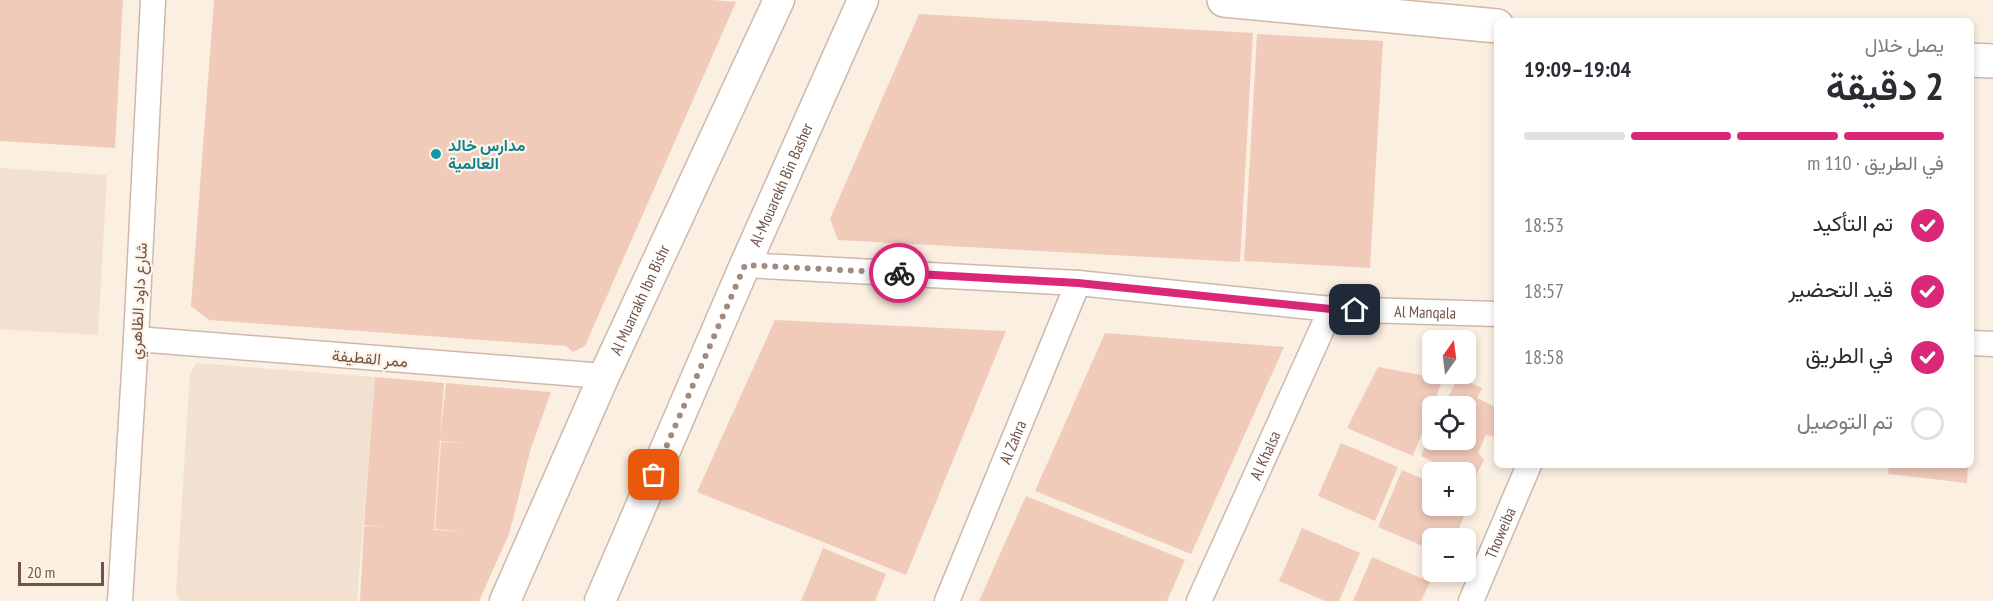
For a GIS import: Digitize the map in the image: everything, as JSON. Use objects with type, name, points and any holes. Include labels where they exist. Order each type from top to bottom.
[{"type":"main road","points":[[1224,0],[1494,26]]},
{"type":"main road","points":[[1974,60],[1993,62]]},
{"type":"street","name":"شارع داود الظاهري","points":[[120,601],[153,0]]},
{"type":"street","name":"Al Muarrakh Ibn Bishr","points":[[505,601],[604,376],[779,0]]},
{"type":"street","name":"Al-Mouarekh Bin Basher","points":[[600,601],[745,265],[863,0]]},
{"type":"street","name":"Al Manqala","points":[[745,265],[1078,283],[1331,309],[1494,314]]},
{"type":"street","name":"Al Zahra","points":[[947,601],[1078,283]]},
{"type":"street","name":"Al Khalsa","points":[[1199,601],[1331,309]]},
{"type":"street","name":"ممر القطيفة","points":[[136,339],[604,376]]},
{"type":"street","points":[[1974,343],[1993,344]]},
{"type":"street","name":"Thoweiba","points":[[1471,601],[1528,468]]},
{"type":"shaded area","points":[[0,168],[107,175],[98,335],[0,329]]},
{"type":"shaded area","points":[[197,363],[375,377],[357,601],[181,601],[176,594],[190,373]]},
{"type":"building","points":[[0,0],[123,0],[115,148],[0,141]]},
{"type":"building","name":"مدارس خالد العالمية","points":[[214,0],[712,0],[736,2],[585,346],[573,352],[566,346],[209,320],[191,306]]},
{"type":"building","points":[[919,14],[1253,33],[1240,262],[838,240],[830,219]]},
{"type":"building","points":[[1257,34],[1383,41],[1370,268],[1244,261]]},
{"type":"building","points":[[775,320],[1006,331],[906,575],[697,492]]},
{"type":"building","points":[[1105,333],[1284,347],[1191,554],[1035,491]]},
{"type":"building","points":[[1378,367],[1422,375],[1422,384],[1441,384],[1436,396],[1422,396],[1422,433],[1413,456],[1347,428]]},
{"type":"building","points":[[375,377],[444,383],[440,438],[446,383],[551,392],[531,448],[509,534],[479,601],[360,601],[364,526],[385,527],[364,525]],"holes":[[[440,441],[464,443],[441,442],[435,529],[465,532],[434,530]]]},
{"type":"building","points":[[1455,384],[1473,384],[1482,388],[1477,398],[1494,406],[1494,436],[1486,435],[1478,452],[1484,460],[1476,475],[1476,462],[1434,462],[1421,456],[1424,450],[1476,450],[1476,396],[1449,396]]},
{"type":"building","points":[[1341,443],[1398,467],[1375,521],[1318,496]]},
{"type":"building","points":[[1889,468],[1968,468],[1967,483],[1888,474]]},
{"type":"building","points":[[1402,470],[1422,479],[1422,516],[1464,516],[1459,528],[1422,528],[1422,546],[1378,527]]},
{"type":"building","points":[[1026,496],[1185,560],[1167,601],[979,601]]},
{"type":"building","points":[[1302,528],[1360,553],[1339,601],[1325,601],[1279,581]]},
{"type":"building","points":[[823,548],[886,574],[875,601],[801,601]]},
{"type":"building","points":[[1372,557],[1422,579],[1422,582],[1430,582],[1421,601],[1353,601]]},
{"type":"way so far","points":[[654,475],[745,265],[899,273]]},
{"type":"place","name":"مدارس خالد العالمية","points":[[436,154]]},
{"type":"route","points":[[899,273],[1078,283],[1355,310]]}]
